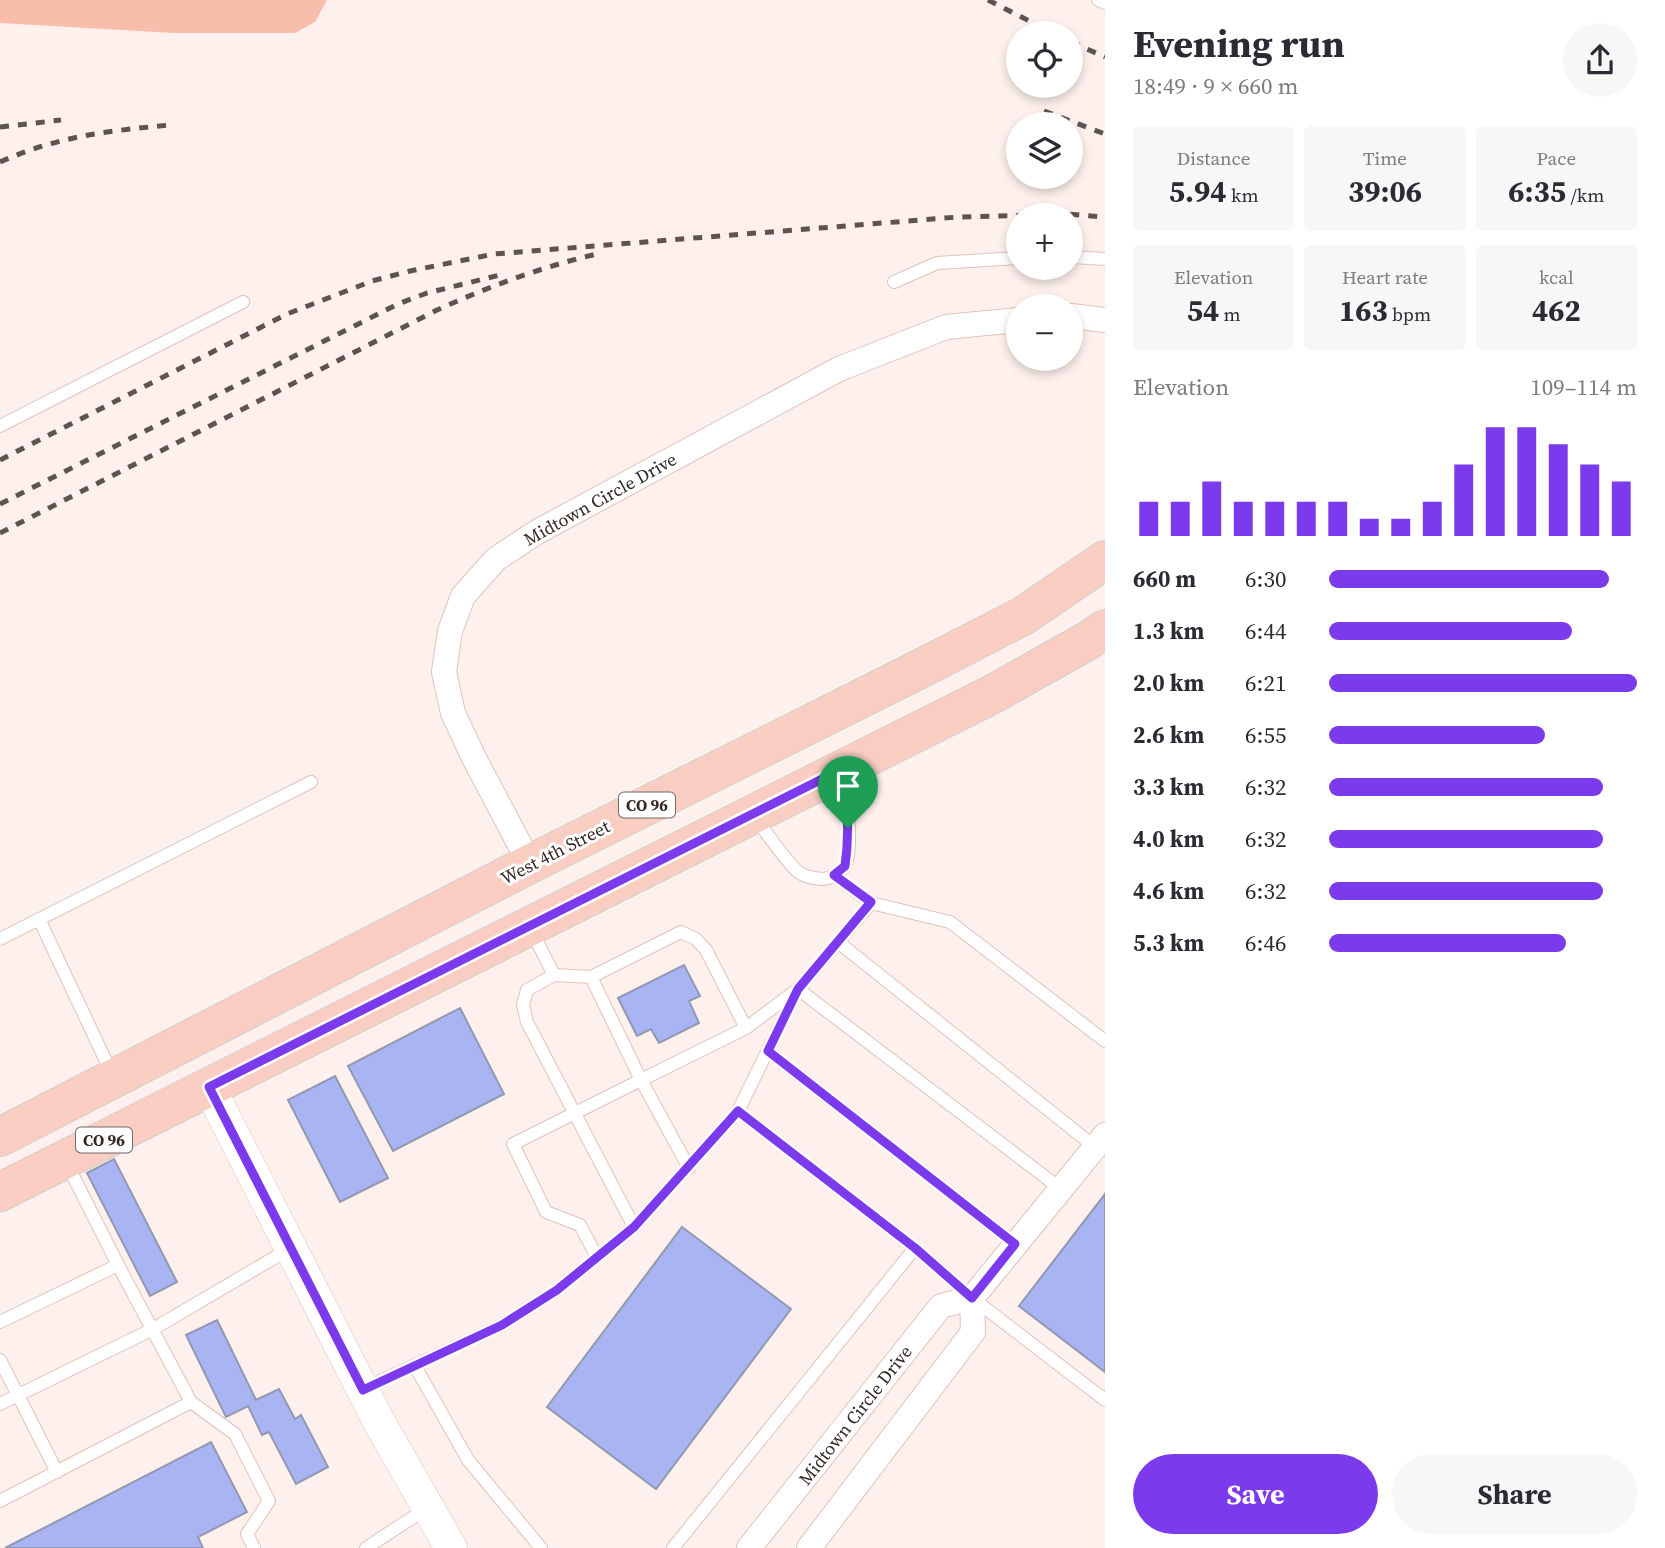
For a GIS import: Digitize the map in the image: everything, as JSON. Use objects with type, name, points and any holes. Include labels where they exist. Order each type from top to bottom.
[{"type":"main road","name":"West 4th Street","points":[[0,1137],[530,864],[1023,616],[1105,560]]},
{"type":"main road","name":"CO 96","points":[[0,1192],[991,695],[1105,629]]},
{"type":"main road","points":[[209,1087],[219,1052],[632,840],[651,829],[709,774]]},
{"type":"street","points":[[1083,317],[1105,320]]},
{"type":"street","name":"Midtown Circle Drive","points":[[530,864],[453,713],[444,672],[450,631],[463,596],[496,559],[537,532],[839,369],[946,327],[1006,321]]},
{"type":"street","points":[[209,1087],[363,1390],[450,1548]]},
{"type":"street","points":[[809,1548],[973,1332],[972,1298],[1100,1141]]},
{"type":"street","name":"Midtown Circle Drive","points":[[749,1548],[941,1306],[972,1298]]},
{"type":"lane","points":[[1098,0],[1105,3]]},
{"type":"lane","points":[[1083,258],[1105,259]]},
{"type":"lane","points":[[894,282],[937,263],[1006,259]]},
{"type":"lane","points":[[0,426],[243,302]]},
{"type":"lane","points":[[751,814],[798,872],[808,877],[826,879],[845,866],[849,842],[842,769]]},
{"type":"lane","points":[[0,939],[311,782]]},
{"type":"lane","points":[[834,875],[871,902],[950,922],[1105,1041]]},
{"type":"lane","points":[[597,1257],[580,1225],[546,1212],[513,1144],[746,1028],[798,989],[871,902]]},
{"type":"lane","points":[[39,919],[114,1078]]},
{"type":"lane","points":[[529,926],[555,975]]},
{"type":"lane","points":[[634,1227],[527,1022],[523,1005],[527,990],[555,975],[590,978],[681,932],[696,939],[706,950],[746,1028]]},
{"type":"lane","points":[[838,942],[1100,1141]]},
{"type":"lane","points":[[590,978],[689,1168]]},
{"type":"lane","points":[[363,1390],[502,1325],[557,1290],[634,1227],[738,1111],[798,989]]},
{"type":"lane","points":[[798,989],[1061,1189]]},
{"type":"lane","points":[[768,1051],[1015,1244]]},
{"type":"lane","points":[[738,1111],[915,1248],[972,1298],[1105,1399]]},
{"type":"lane","points":[[65,1160],[191,1402],[235,1434],[269,1501],[247,1534],[254,1548]]},
{"type":"lane","points":[[0,1404],[153,1329],[292,1247]]},
{"type":"lane","points":[[673,1548],[915,1248]]},
{"type":"lane","points":[[0,1322],[118,1265]]},
{"type":"lane","points":[[0,1360],[57,1472]]},
{"type":"lane","points":[[415,1366],[468,1460],[541,1548]]},
{"type":"lane","points":[[0,1501],[191,1402]]},
{"type":"lane","points":[[366,1548],[385,1543],[428,1508]]},
{"type":"shaded area","points":[[0,0],[327,0],[315,22],[295,33],[174,33],[0,23]]},
{"type":"building","points":[[684,965],[700,996],[689,1001],[699,1023],[659,1043],[651,1029],[637,1036],[618,998]]},
{"type":"building","points":[[460,1008],[504,1094],[393,1151],[348,1066]]},
{"type":"building","points":[[335,1076],[388,1178],[340,1202],[288,1100]]},
{"type":"building","points":[[114,1159],[177,1282],[150,1296],[87,1173]]},
{"type":"building","points":[[1105,1194],[1105,1372],[1019,1306]]},
{"type":"building","points":[[682,1227],[791,1309],[656,1489],[547,1407]]},
{"type":"building","points":[[217,1320],[256,1400],[279,1389],[295,1419],[301,1415],[328,1467],[296,1484],[269,1432],[262,1435],[248,1406],[226,1417],[186,1335]]},
{"type":"building","points":[[211,1442],[247,1512],[198,1537],[203,1548],[5,1548]]},
{"type":"railway","points":[[988,0],[1029,21]]},
{"type":"railway","points":[[1083,47],[1105,57]]},
{"type":"railway","points":[[1044,111],[1105,134]]},
{"type":"railway","points":[[0,127],[61,120]]},
{"type":"railway","points":[[0,162],[63,140],[170,125]]},
{"type":"railway","points":[[0,460],[287,314],[372,281],[410,271],[494,254],[958,217],[1066,214],[1105,217]]},
{"type":"railway","points":[[0,533],[437,310],[518,277],[601,253]]},
{"type":"railway","points":[[0,504],[398,304],[427,293],[500,275]]},
{"type":"route","points":[[842,769],[848,828],[845,866],[834,875],[871,902],[798,989],[768,1051],[1015,1244],[972,1298],[915,1248],[738,1111],[634,1227],[557,1290],[502,1325],[363,1390],[209,1087],[842,769]]}]
